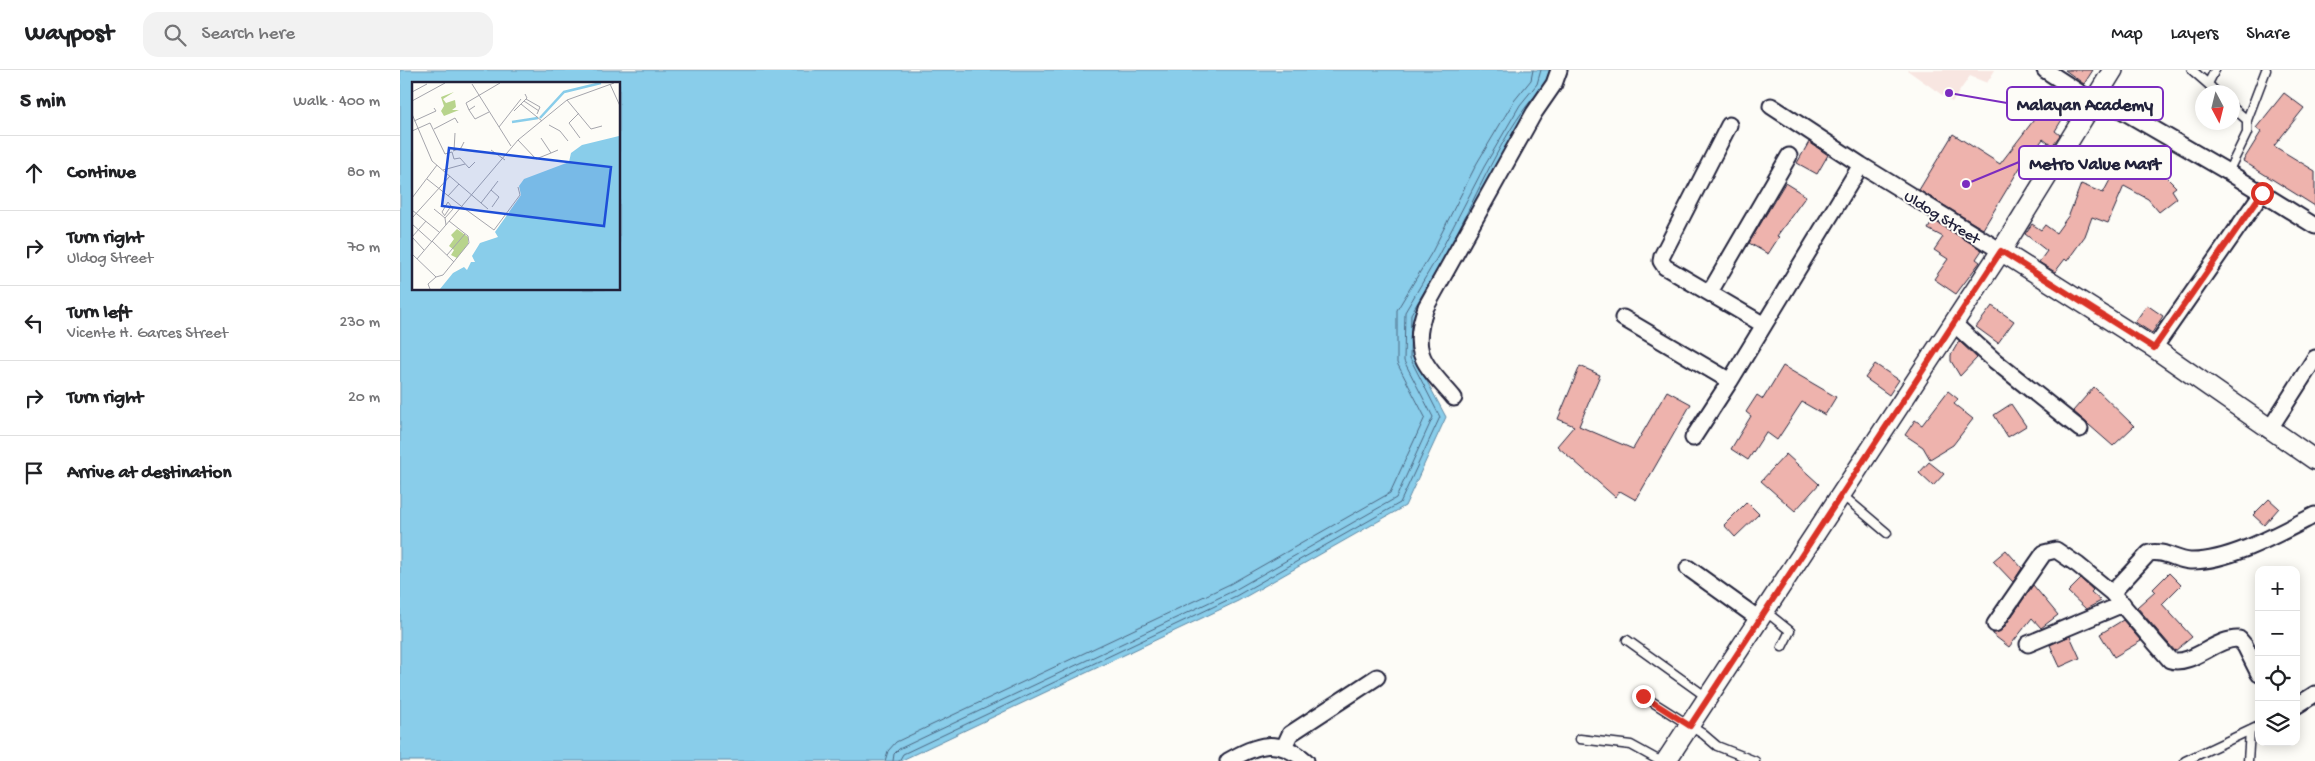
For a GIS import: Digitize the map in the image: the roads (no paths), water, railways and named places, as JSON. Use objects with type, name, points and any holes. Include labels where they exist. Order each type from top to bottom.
[{"type":"street","points":[[1454,398],[1423,361],[1418,346],[1419,325],[1426,307],[1534,112],[1554,84],[1559,70]]},
{"type":"street","points":[[2045,70],[2228,172],[2315,226]]},
{"type":"street","points":[[1666,761],[2001,251],[2113,70]]},
{"type":"street","name":"Uldog Street","points":[[1771,106],[1861,165],[2154,348],[2269,430],[2315,460]]},
{"type":"street","points":[[1729,125],[1661,261],[1665,267],[1764,325]]},
{"type":"street","points":[[1710,292],[1789,156]]},
{"type":"street","points":[[1693,438],[1730,381],[1861,165]]},
{"type":"street","points":[[2154,348],[2262,193]]},
{"type":"street","points":[[1623,318],[1730,381]]},
{"type":"street","points":[[1953,323],[1995,361],[2080,429]]},
{"type":"street","points":[[2269,430],[2315,358]]},
{"type":"street","points":[[2028,644],[2118,599],[2149,553],[2164,552],[2188,561],[2225,556],[2315,515]]},
{"type":"street","points":[[1995,624],[2044,553],[2051,550],[2060,551],[2118,599],[2170,660],[2182,661],[2226,641],[2239,639],[2245,646],[2255,666]]},
{"type":"street","points":[[1688,568],[1762,615]]},
{"type":"street","points":[[1284,747],[1290,734],[1376,677]]},
{"type":"street","points":[[2300,703],[2315,694]]},
{"type":"street","points":[[1228,761],[1250,749],[1273,745],[1295,752],[1306,761]]},
{"type":"lane","points":[[2192,70],[2208,84],[2215,70]]},
{"type":"lane","points":[[2228,172],[2248,133],[2247,120],[2266,70]]},
{"type":"lane","points":[[2240,114],[2247,120]]},
{"type":"lane","points":[[1841,494],[1887,534]]},
{"type":"lane","points":[[1762,615],[1790,631],[1782,647]]},
{"type":"lane","points":[[1627,640],[1708,698]]},
{"type":"lane","points":[[1643,696],[1703,734],[1717,746],[1755,761]]},
{"type":"lane","points":[[2185,761],[2255,728]]},
{"type":"lane","points":[[2248,761],[2250,731]]},
{"type":"lane","points":[[1580,740],[1631,745],[1660,761]]},
{"type":"water","points":[[400,70],[1553,70],[1548,89],[1415,315],[1415,359],[1446,417],[1405,506],[1238,601],[900,761],[400,761]]},
{"type":"place","name":"Malayan Academy","points":[[1949,93]]},
{"type":"place","name":"Metro Value Mart","points":[[1966,184]]}]
